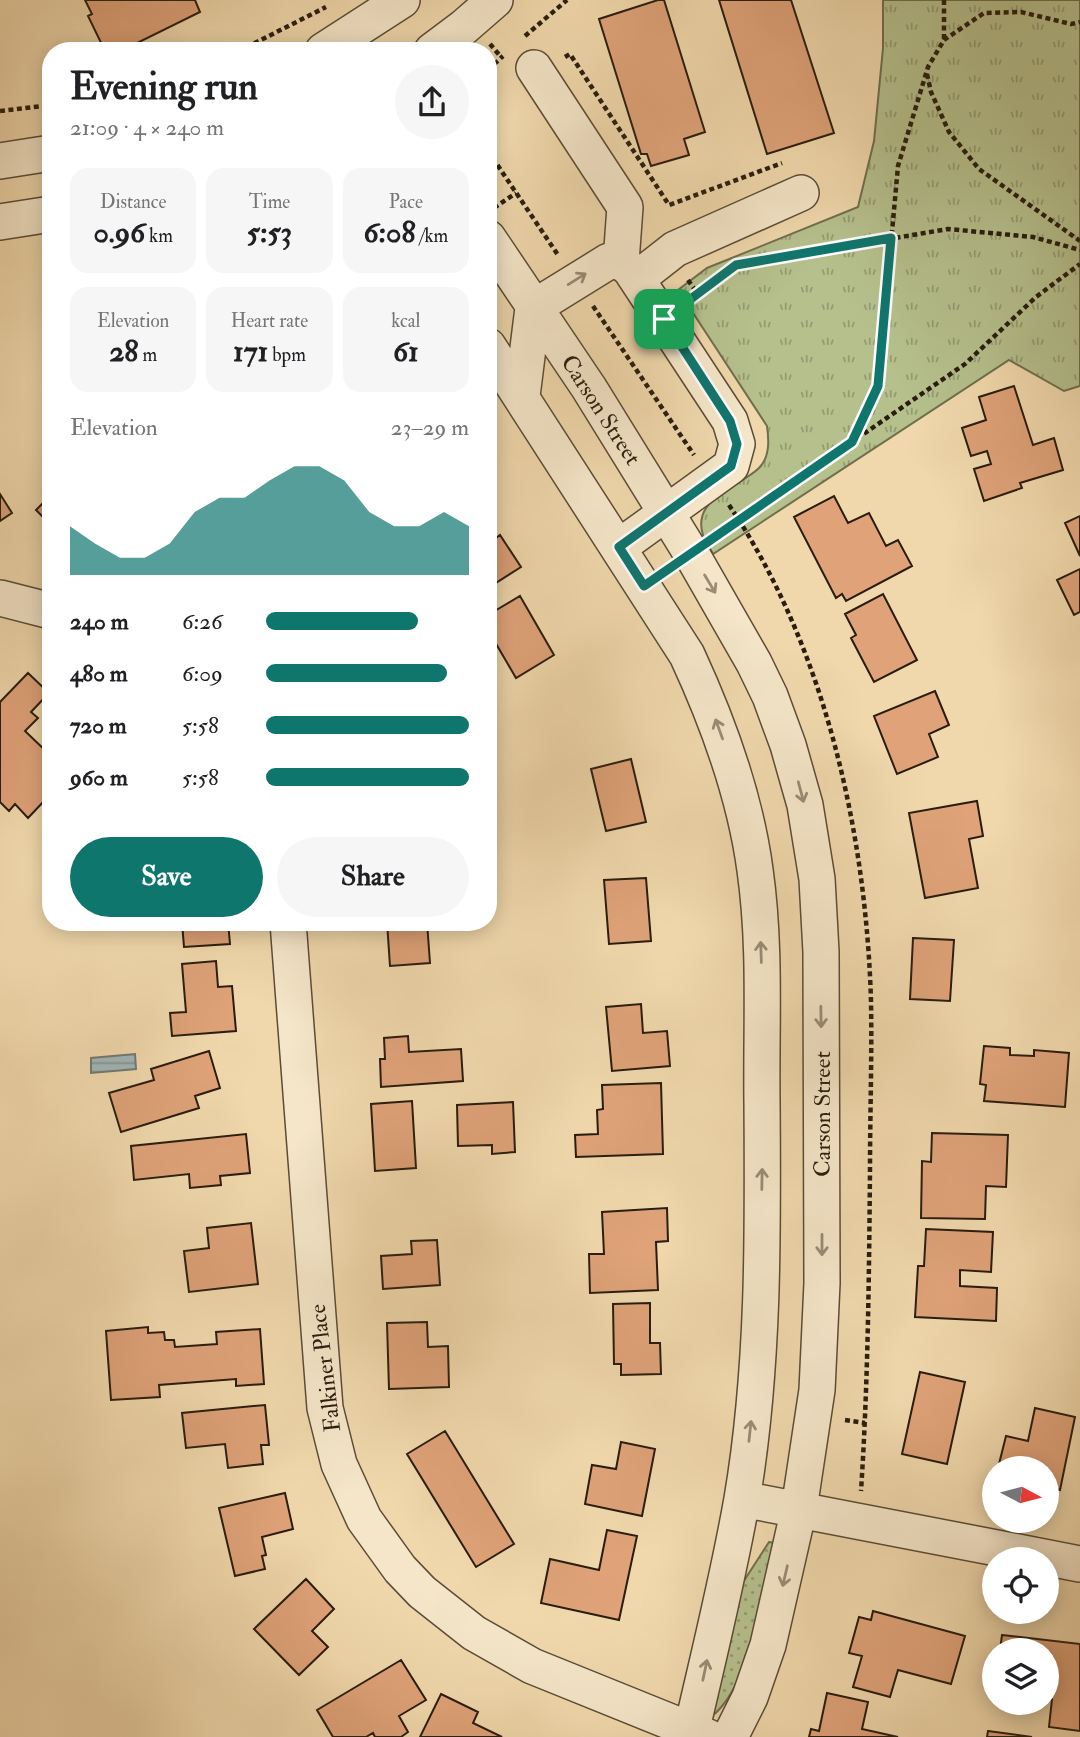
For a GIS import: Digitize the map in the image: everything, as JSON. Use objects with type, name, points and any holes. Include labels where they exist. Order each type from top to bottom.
[{"type":"street","points":[[337,42],[403,0]]},
{"type":"street","points":[[376,42],[403,0]]},
{"type":"street","points":[[446,42],[495,0]]},
{"type":"street","points":[[526,58],[625,207],[629,270]]},
{"type":"street","points":[[0,162],[42,155]]},
{"type":"street","points":[[629,270],[799,194]]},
{"type":"street","points":[[0,222],[42,215]]},
{"type":"street","name":"Carson Street","points":[[497,252],[589,388],[729,615],[770,696],[788,745],[804,804],[817,879],[821,952],[822,1283],[817,1390],[799,1509],[768,1645],[750,1697],[730,1737]]},
{"type":"street","points":[[533,308],[609,261],[629,270],[730,421],[737,444],[731,466],[619,547]]},
{"type":"street","name":"Carson Street","points":[[522,396],[533,308]]},
{"type":"street","points":[[497,359],[687,655],[710,706],[737,783],[755,871],[762,988],[761,1251],[755,1387],[742,1499],[696,1735]]},
{"type":"street","points":[[0,598],[42,609]]},
{"type":"street","name":"Falkiner Place","points":[[289,931],[325,1408],[338,1464],[364,1518],[400,1569],[422,1592],[474,1633],[532,1666],[696,1735]]},
{"type":"street","points":[[742,1499],[1080,1564]]},
{"type":"path","points":[[526,58],[567,0]]},
{"type":"path","points":[[852,442],[878,386],[898,166],[927,72],[944,40],[944,0]]},
{"type":"path","points":[[257,42],[328,6]]},
{"type":"path","points":[[944,40],[984,13],[1021,12],[1071,24],[1080,22]]},
{"type":"path","points":[[497,66],[526,58],[570,54],[669,205],[786,162],[799,194]]},
{"type":"path","points":[[927,72],[931,92],[949,132],[979,169],[1080,241]]},
{"type":"path","points":[[0,111],[42,106]]},
{"type":"path","points":[[497,205],[516,193]]},
{"type":"path","points":[[664,319],[736,265],[891,238],[948,229],[1033,237],[1080,250]]},
{"type":"path","points":[[691,553],[965,364],[1036,297],[1080,264]]},
{"type":"green space","points":[[883,0],[1080,0],[1080,386],[1064,391],[1009,360],[713,554],[703,535],[701,522],[704,512],[719,495],[763,464],[768,448],[767,426],[678,290],[707,268],[858,207],[874,141],[883,48]]},
{"type":"green space","points":[[769,1542],[775,1543],[746,1662],[725,1703],[711,1717],[740,1587]]},
{"type":"shaded area","points":[[135,1054],[136,1069],[91,1073],[91,1058]]},
{"type":"building","points":[[85,0],[195,0],[200,12],[139,42],[101,42],[88,16],[92,14]]},
{"type":"building","points":[[664,0],[705,132],[684,139],[689,155],[651,166],[647,154],[641,154],[599,19]]},
{"type":"building","points":[[719,0],[791,0],[834,133],[767,154]]},
{"type":"building","points":[[1014,386],[1033,445],[1054,438],[1063,470],[1020,483],[1022,488],[984,501],[974,469],[991,464],[987,451],[971,456],[962,428],[986,420],[979,397]]},
{"type":"building","points":[[0,494],[12,513],[0,521]]},
{"type":"building","points":[[834,496],[848,523],[869,513],[886,546],[898,540],[912,566],[846,601],[842,594],[836,598],[794,517]]},
{"type":"building","points":[[42,504],[42,516],[36,510]]},
{"type":"building","points":[[1080,516],[1080,556],[1065,523]]},
{"type":"building","points":[[500,535],[521,567],[497,582],[497,537]]},
{"type":"building","points":[[1080,569],[1080,612],[1074,615],[1057,580]]},
{"type":"building","points":[[883,594],[917,660],[874,682],[851,638],[856,635],[845,614]]},
{"type":"building","points":[[520,596],[554,655],[516,678],[497,645],[497,610]]},
{"type":"building","points":[[28,673],[42,686],[42,700],[31,712],[38,718],[25,731],[42,747],[42,803],[28,818],[15,804],[9,811],[0,802],[0,702]]},
{"type":"building","points":[[935,691],[949,725],[929,734],[938,757],[897,774],[874,716]]},
{"type":"building","points":[[631,759],[646,822],[606,831],[591,769]]},
{"type":"building","points":[[977,801],[983,836],[969,839],[978,888],[925,898],[909,813]]},
{"type":"building","points":[[646,878],[651,941],[609,944],[604,880]]},
{"type":"building","points":[[183,931],[229,931],[230,944],[184,947]]},
{"type":"building","points":[[388,931],[428,931],[430,963],[390,966]]},
{"type":"building","points":[[913,938],[954,940],[950,1001],[910,999]]},
{"type":"building","points":[[216,961],[218,987],[232,986],[236,1031],[172,1036],[170,1013],[186,1012],[182,964]]},
{"type":"building","points":[[641,1004],[643,1033],[667,1031],[670,1066],[612,1071],[606,1007]]},
{"type":"building","points":[[408,1036],[409,1052],[461,1049],[463,1081],[381,1087],[380,1059],[385,1059],[384,1038]]},
{"type":"building","points":[[984,1046],[1010,1048],[1010,1055],[1034,1056],[1034,1050],[1069,1053],[1065,1107],[984,1101],[986,1085],[980,1084]]},
{"type":"building","points":[[209,1051],[220,1088],[195,1096],[199,1108],[121,1132],[109,1093],[154,1080],[151,1069]]},
{"type":"building","points":[[661,1083],[663,1154],[576,1157],[575,1135],[598,1134],[597,1110],[603,1109],[602,1085]]},
{"type":"building","points":[[412,1101],[416,1168],[375,1171],[371,1104]]},
{"type":"building","points":[[513,1102],[515,1152],[492,1154],[492,1145],[458,1146],[457,1105]]},
{"type":"building","points":[[932,1133],[1008,1135],[1006,1187],[986,1186],[985,1219],[921,1218],[922,1161],[931,1162]]},
{"type":"building","points":[[246,1134],[250,1173],[220,1176],[221,1185],[190,1188],[189,1174],[134,1180],[131,1146]]},
{"type":"building","points":[[667,1208],[668,1241],[656,1242],[658,1290],[590,1293],[589,1254],[604,1254],[602,1212]]},
{"type":"building","points":[[251,1223],[258,1284],[189,1292],[184,1251],[209,1248],[207,1228]]},
{"type":"building","points":[[926,1229],[993,1232],[991,1272],[960,1270],[960,1286],[997,1288],[996,1321],[915,1317],[918,1266],[924,1266]]},
{"type":"building","points":[[437,1240],[440,1285],[383,1289],[381,1256],[412,1254],[411,1241]]},
{"type":"building","points":[[650,1303],[650,1343],[660,1343],[661,1374],[621,1375],[621,1364],[614,1364],[613,1304]]},
{"type":"building","points":[[427,1322],[428,1347],[448,1346],[449,1387],[389,1389],[387,1323]]},
{"type":"building","points":[[148,1327],[148,1333],[164,1332],[165,1340],[174,1340],[175,1347],[217,1344],[216,1332],[260,1329],[264,1384],[236,1386],[236,1379],[159,1385],[160,1397],[111,1400],[106,1331]]},
{"type":"building","points":[[920,1372],[965,1382],[947,1464],[902,1454]]},
{"type":"building","points":[[265,1405],[269,1445],[261,1445],[263,1464],[228,1468],[225,1444],[186,1448],[182,1413]]},
{"type":"building","points":[[1035,1408],[1075,1417],[1060,1490],[1059,1456],[1001,1456],[1006,1436],[1028,1441]]},
{"type":"building","points":[[445,1431],[514,1544],[476,1567],[407,1454]]},
{"type":"building","points":[[621,1442],[655,1449],[642,1516],[585,1504],[592,1465],[616,1469]]},
{"type":"building","points":[[285,1493],[293,1529],[262,1537],[266,1555],[262,1556],[265,1569],[235,1576],[219,1508]]},
{"type":"building","points":[[607,1530],[637,1536],[619,1620],[541,1603],[550,1559],[599,1570]]},
{"type":"building","points":[[306,1579],[334,1609],[312,1631],[328,1647],[299,1675],[254,1629]]},
{"type":"building","points":[[873,1611],[965,1636],[951,1684],[898,1670],[890,1697],[853,1687],[862,1656],[849,1653],[859,1617],[871,1620]]},
{"type":"building","points":[[1002,1635],[1028,1638],[1002,1638]]},
{"type":"building","points":[[1059,1642],[1080,1644],[1080,1731],[1049,1727],[1050,1715],[1059,1715]]},
{"type":"building","points":[[401,1660],[426,1700],[399,1716],[408,1732],[401,1737],[375,1737],[373,1733],[366,1737],[333,1737],[317,1710]]},
{"type":"building","points":[[827,1693],[868,1702],[862,1729],[898,1737],[809,1737],[811,1729],[819,1731]]},
{"type":"building","points":[[441,1694],[478,1712],[473,1723],[502,1737],[420,1737]]},
{"type":"building","points":[[988,1731],[1032,1737],[987,1737]]},
{"type":"route","points":[[891,238],[878,386],[852,442],[644,586],[619,547],[731,466],[737,444],[730,421],[664,319],[736,265],[891,238]]}]
